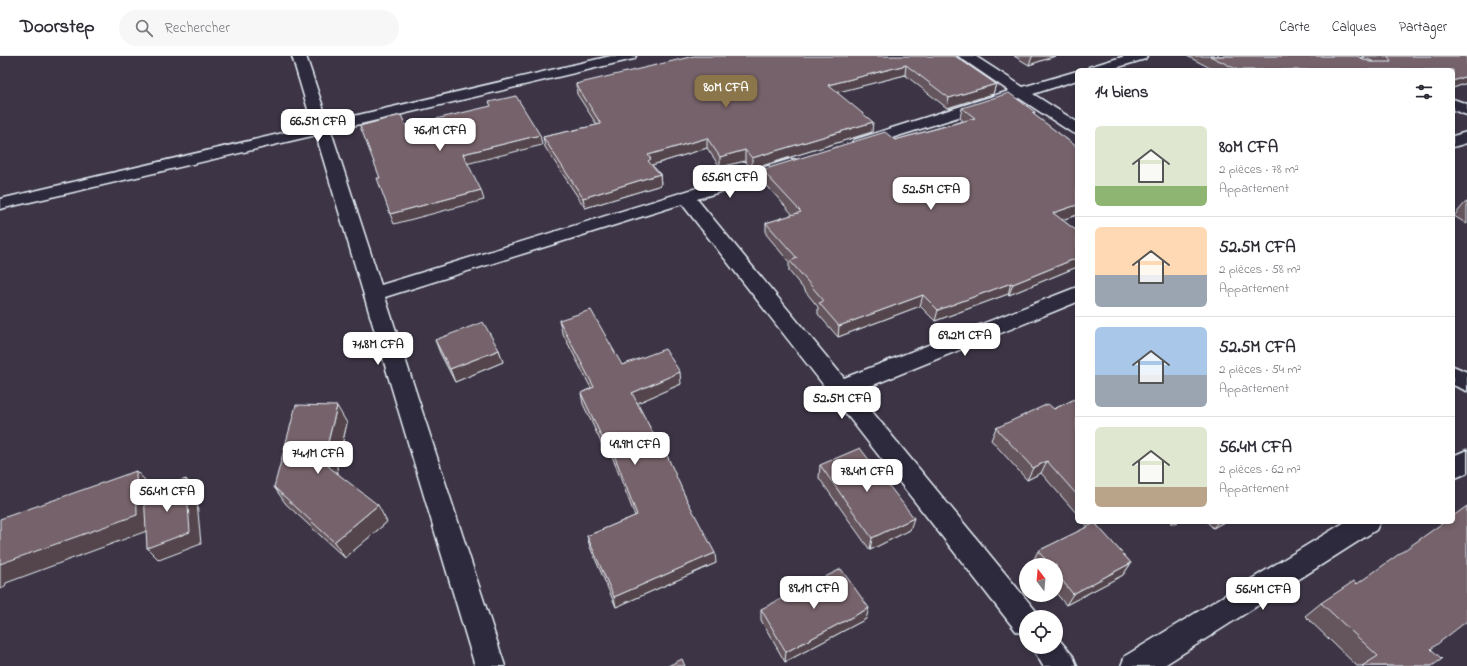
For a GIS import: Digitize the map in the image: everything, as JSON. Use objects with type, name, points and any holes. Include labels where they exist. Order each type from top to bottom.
[{"type":"street","points":[[299,56],[490,666]]},
{"type":"street","points":[[0,204],[629,56]]},
{"type":"street","points":[[965,56],[1075,128]]},
{"type":"street","points":[[1101,68],[1140,56]]},
{"type":"street","points":[[846,147],[1075,76]]},
{"type":"street","points":[[1455,105],[1467,110]]},
{"type":"street","points":[[1455,141],[1467,136]]},
{"type":"street","points":[[374,294],[808,159]]},
{"type":"street","points":[[686,197],[1019,612]]},
{"type":"street","points":[[840,389],[1075,295]]},
{"type":"street","points":[[1455,375],[1467,383]]},
{"type":"street","points":[[1455,468],[1467,460]]},
{"type":"street","points":[[1136,666],[1365,524]]},
{"type":"street","points":[[1053,654],[1062,666]]},
{"type":"building","points":[[694,56],[955,56],[996,84],[949,98],[906,65],[828,85],[873,122],[752,158],[745,150],[720,157],[707,138],[648,155],[651,159],[648,161],[660,174],[583,198],[543,137],[601,124],[576,84]]},
{"type":"building","points":[[1210,56],[1357,56],[1370,62],[1391,62],[1388,56],[1467,56],[1467,76],[1455,80],[1455,68],[1234,68]]},
{"type":"building","points":[[1009,93],[1035,112],[1032,113],[1075,145],[1075,206],[1053,213],[1075,230],[1075,259],[1013,284],[1011,283],[938,310],[923,295],[839,326],[819,303],[824,301],[790,261],[797,258],[766,223],[801,212],[762,170],[885,132],[895,140],[975,118],[962,108]]},
{"type":"building","points":[[516,96],[540,135],[463,154],[481,190],[390,214],[377,178],[380,178],[360,126],[401,115],[406,126],[491,106],[489,102]]},
{"type":"building","points":[[591,310],[622,365],[665,349],[680,372],[632,393],[664,454],[666,453],[685,496],[715,553],[614,597],[587,536],[637,515],[610,444],[606,446],[581,393],[594,387],[559,320]]},
{"type":"building","points":[[483,322],[499,350],[450,369],[435,340]]},
{"type":"building","points":[[1075,399],[1075,493],[1047,461],[1033,468],[996,428],[1048,404],[1054,409]]},
{"type":"building","points":[[296,405],[337,406],[326,450],[329,467],[378,505],[334,542],[274,487]]},
{"type":"building","points":[[860,448],[914,518],[872,538],[820,465]]},
{"type":"building","points":[[136,471],[137,515],[0,564],[0,519]]},
{"type":"building","points":[[186,479],[190,532],[147,548],[144,493]]},
{"type":"building","points":[[1467,506],[1467,621],[1431,649],[1442,659],[1432,666],[1362,666],[1378,656],[1321,603],[1354,581],[1357,584],[1441,524],[1455,524],[1455,515]]},
{"type":"building","points":[[1093,524],[1096,524],[1131,563],[1073,594],[1063,582],[1063,558],[1044,558],[1038,551]]},
{"type":"building","points":[[841,569],[869,608],[786,652],[761,609]]},
{"type":"building","points":[[682,659],[685,666],[668,666]]}]
